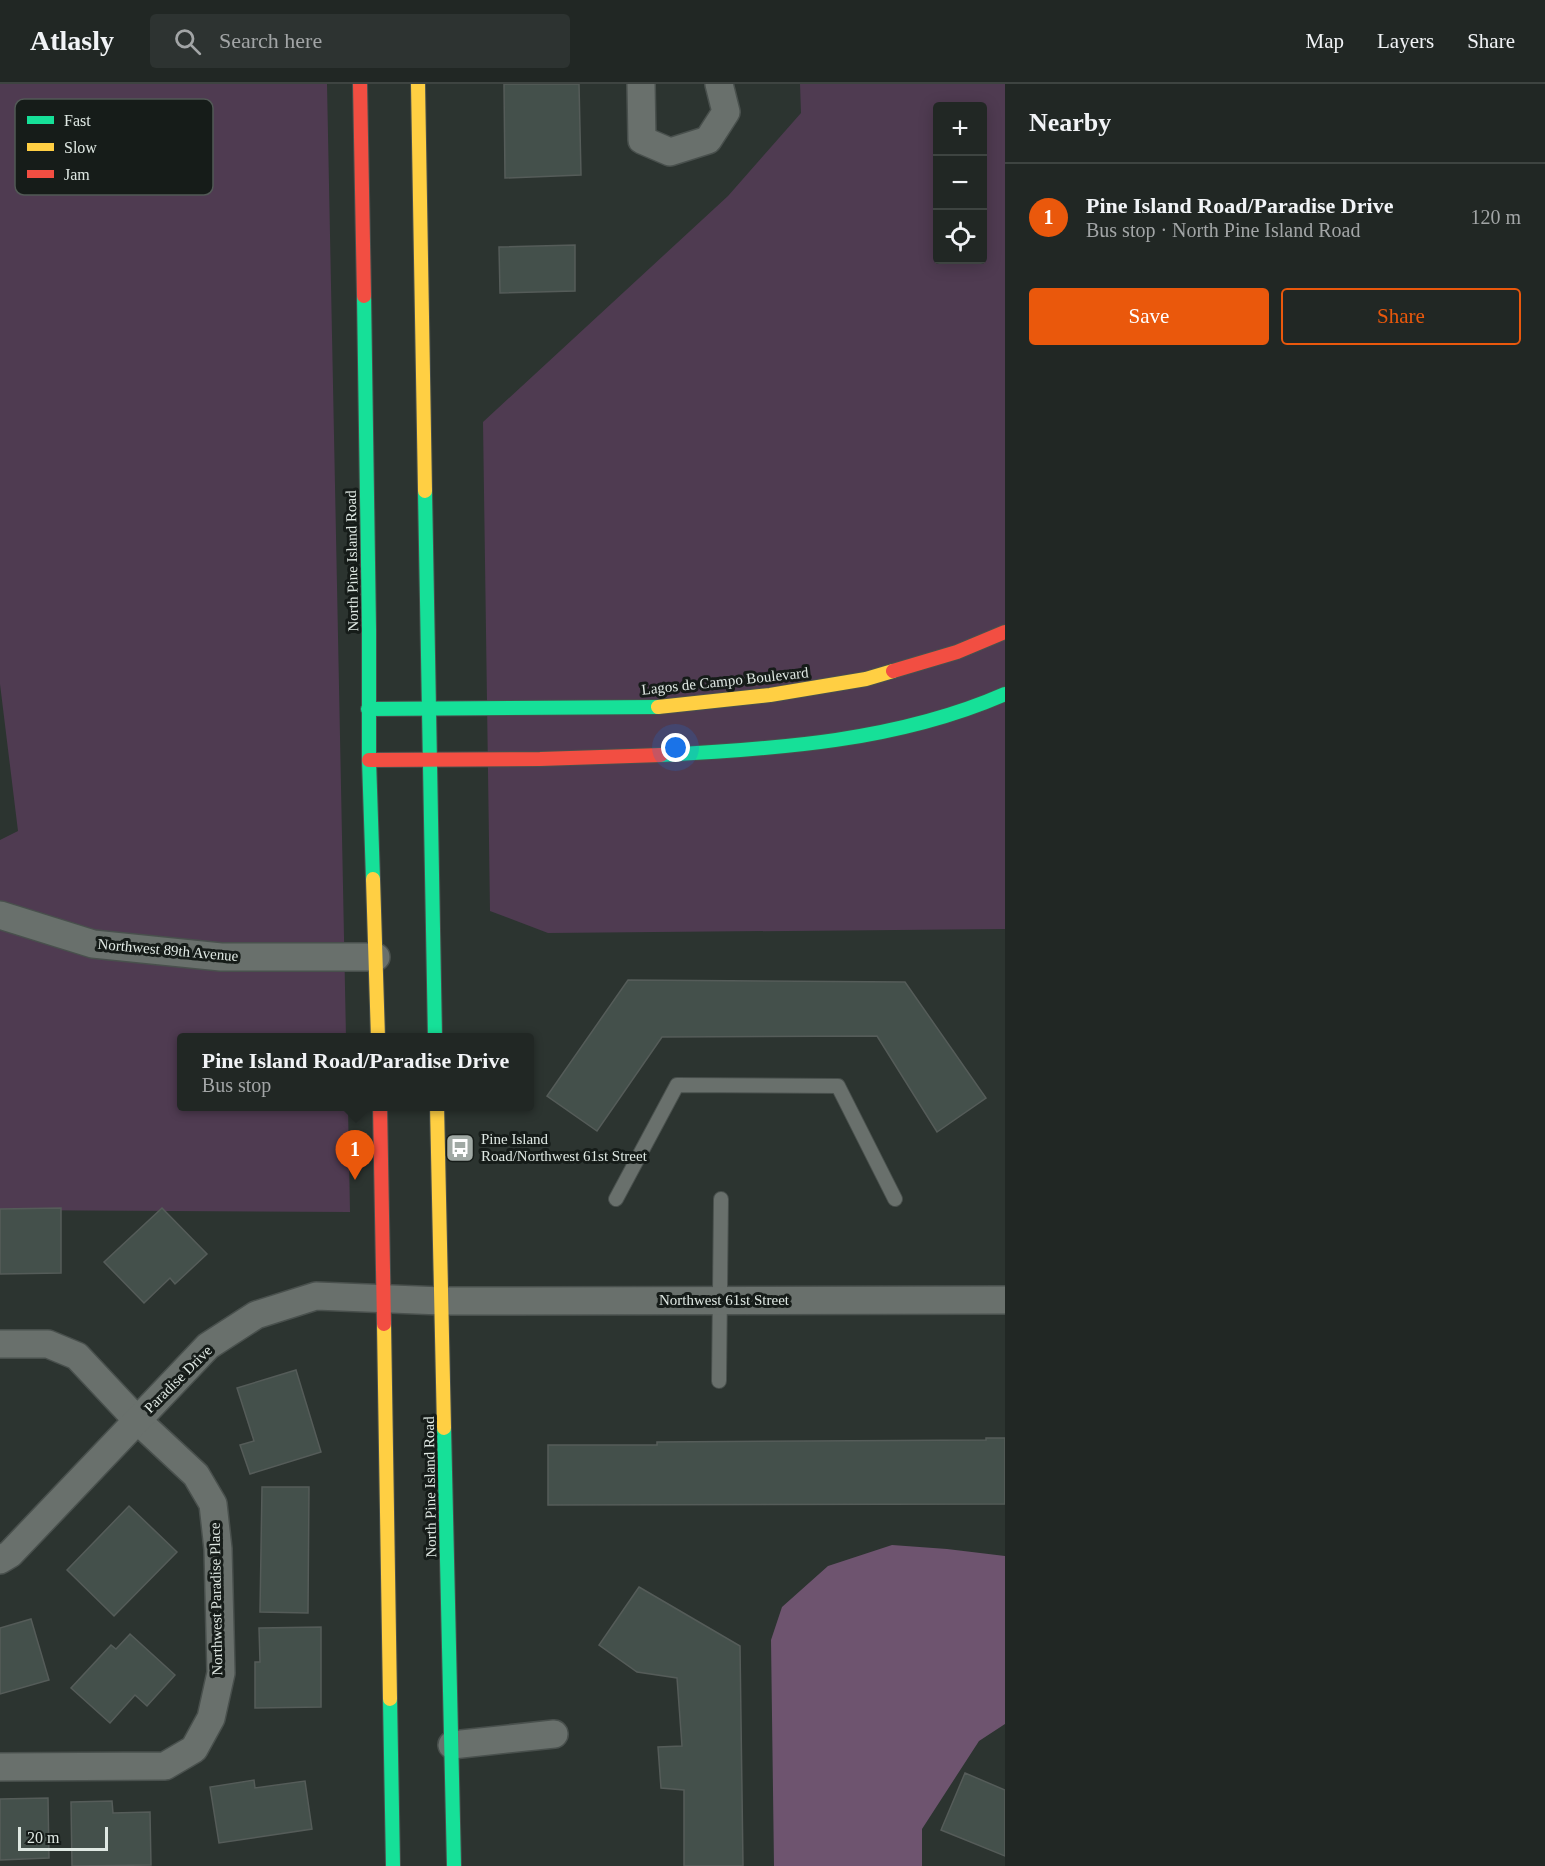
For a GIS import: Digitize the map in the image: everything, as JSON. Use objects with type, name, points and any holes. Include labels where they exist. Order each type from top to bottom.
[{"type":"main road","name":"North Pine Island Road","points":[[360,84],[369,605],[368,709],[378,1033]]},
{"type":"main road","points":[[418,84],[435,1033]]},
{"type":"main road","name":"Lagos de Campo Boulevard","points":[[368,709],[665,707],[770,695],[866,679],[957,652],[1005,632]]},
{"type":"main road","points":[[369,760],[670,755],[778,747],[880,733],[979,707],[1005,694]]},
{"type":"main road","points":[[380,1111],[393,1866]]},
{"type":"main road","name":"North Pine Island Road","points":[[437,1111],[454,1866]]},
{"type":"street","points":[[641,84],[642,140],[670,152],[708,140],[726,112],[719,84]]},
{"type":"street","name":"Northwest 89th Avenue","points":[[0,915],[93,944],[220,957],[376,957]]},
{"type":"street","name":"Paradise Drive","points":[[0,1560],[10,1554],[208,1346],[256,1315],[316,1296],[442,1301]]},
{"type":"street","name":"Northwest 61st Street","points":[[442,1301],[1005,1300]]},
{"type":"street","name":"Northwest Paradise Place","points":[[0,1344],[48,1344],[77,1356],[136,1420],[196,1475],[213,1504],[218,1549],[220,1673],[211,1718],[194,1749],[165,1766],[0,1767]]},
{"type":"street","points":[[452,1744],[554,1734]]},
{"type":"lane","points":[[616,1199],[677,1085],[689,1085],[838,1086],[895,1199]]},
{"type":"lane","points":[[719,1382],[721,1199]]},
{"type":"shaded area","points":[[0,84],[327,84],[346,1033],[177,1033],[177,1111],[348,1111],[350,1212],[0,1210],[0,840],[18,831],[0,684]]},
{"type":"shaded area","points":[[800,84],[1005,84],[1005,929],[548,933],[490,911],[483,422],[728,196],[801,113]]},
{"type":"shaded area","points":[[892,1545],[1005,1556],[1005,1724],[979,1741],[922,1829],[922,1866],[774,1866],[771,1640],[782,1607],[828,1566]]},
{"type":"building","points":[[504,84],[579,84],[581,175],[505,178]]},
{"type":"building","points":[[575,245],[575,291],[500,293],[499,247]]},
{"type":"building","points":[[628,980],[905,982],[986,1098],[937,1132],[877,1036],[662,1037],[597,1131],[547,1096]]},
{"type":"building","points":[[61,1208],[61,1273],[0,1274],[0,1209]]},
{"type":"building","points":[[162,1208],[207,1254],[175,1284],[170,1278],[144,1303],[104,1262]]},
{"type":"building","points":[[296,1370],[321,1452],[250,1474],[240,1445],[254,1441],[237,1388]]},
{"type":"building","points":[[986,1438],[1005,1438],[1005,1504],[548,1505],[548,1445],[986,1440]]},
{"type":"building","points":[[262,1487],[309,1487],[308,1613],[260,1612]]},
{"type":"building","points":[[129,1506],[177,1552],[114,1616],[67,1570]]},
{"type":"building","points":[[639,1587],[740,1646],[743,1866],[684,1866],[684,1790],[661,1788],[658,1747],[682,1746],[677,1678],[637,1672],[599,1645]]},
{"type":"building","points":[[31,1619],[49,1680],[0,1694],[0,1628]]},
{"type":"building","points":[[321,1627],[321,1707],[255,1708],[255,1662],[260,1662],[259,1628]]},
{"type":"building","points":[[130,1634],[175,1675],[147,1706],[135,1695],[110,1723],[71,1688],[111,1645],[116,1649]]},
{"type":"building","points":[[965,1773],[1005,1790],[1005,1856],[941,1830]]},
{"type":"building","points":[[254,1780],[255,1788],[305,1781],[312,1829],[219,1843],[210,1787]]},
{"type":"building","points":[[48,1798],[49,1858],[0,1860],[0,1799]]},
{"type":"building","points":[[112,1801],[113,1813],[150,1812],[151,1865],[72,1866],[71,1802]]},
{"type":"traffic: fast","points":[[364,296],[369,760],[373,879]]},
{"type":"traffic: fast","points":[[425,491],[435,1033]]},
{"type":"traffic: fast","points":[[661,755],[749,750],[836,740],[922,723],[1005,694]]},
{"type":"traffic: fast","points":[[368,709],[658,707]]},
{"type":"traffic: fast","points":[[444,1428],[454,1866]]},
{"type":"traffic: fast","points":[[390,1699],[393,1866]]},
{"type":"traffic: slow","points":[[418,84],[425,491]]},
{"type":"traffic: slow","points":[[658,707],[770,695],[866,679],[893,671]]},
{"type":"traffic: slow","points":[[373,879],[378,1033]]},
{"type":"traffic: slow","points":[[437,1111],[444,1428]]},
{"type":"traffic: slow","points":[[384,1324],[390,1699]]},
{"type":"traffic: jam","points":[[360,84],[364,296]]},
{"type":"traffic: jam","points":[[893,671],[957,652],[1005,632]]},
{"type":"traffic: jam","points":[[369,760],[540,759],[661,755]]},
{"type":"traffic: jam","points":[[380,1111],[384,1324]]},
{"type":"place","name":"Pine Island Road/Northwest 61st Street","points":[[460,1148]]},
{"type":"place","name":"Pine Island Road/Paradise Drive","points":[[355,1180]]}]
